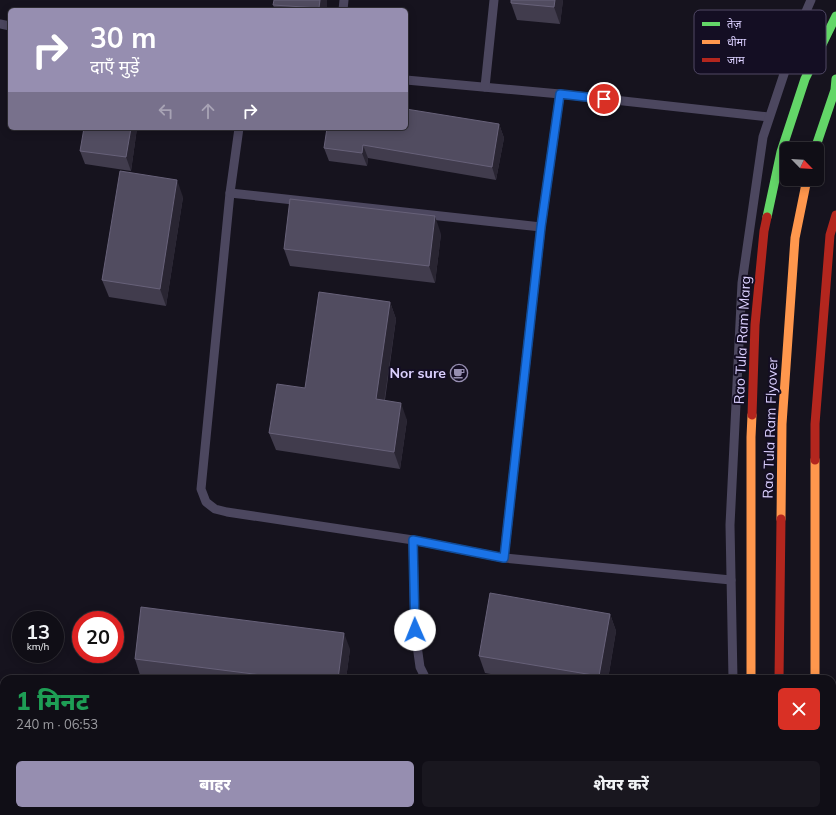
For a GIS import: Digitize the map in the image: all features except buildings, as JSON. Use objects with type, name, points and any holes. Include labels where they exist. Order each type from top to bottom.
[{"type":"main road","name":"Rao Tula Ram Marg","points":[[826,36],[836,16]]},
{"type":"main road","name":"Rao Tula Ram Marg","points":[[751,675],[751,437],[755,325],[764,231],[781,152],[807,74]]},
{"type":"main road","points":[[817,142],[834,90],[836,79]]},
{"type":"main road","name":"Rao Tula Ram Flyover","points":[[780,675],[782,424],[795,238],[806,186]]},
{"type":"main road","points":[[815,675],[815,424],[830,234],[836,215]]},
{"type":"lane","points":[[485,87],[494,0]]},
{"type":"lane","points":[[807,10],[811,0]]},
{"type":"lane","points":[[733,675],[730,525],[742,283],[763,137],[784,74]]},
{"type":"lane","points":[[408,80],[560,94],[769,117]]},
{"type":"lane","points":[[504,558],[541,227],[560,94]]},
{"type":"lane","points":[[239,130],[230,193],[201,489],[206,502],[215,509],[227,512],[413,540],[504,558],[731,580]]},
{"type":"lane","points":[[230,193],[541,227]]},
{"type":"lane","points":[[413,540],[415,630],[420,667],[424,675]]},
{"type":"traffic: fast","points":[[826,36],[836,16]]},
{"type":"traffic: fast","points":[[767,217],[781,152],[807,74]]},
{"type":"traffic: fast","points":[[817,142],[835,90],[836,79]]},
{"type":"traffic: slow","points":[[781,519],[782,424],[795,238],[806,186]]},
{"type":"traffic: slow","points":[[751,675],[752,415]]},
{"type":"traffic: slow","points":[[815,460],[815,675]]},
{"type":"traffic: jam","points":[[815,460],[815,424],[830,235],[836,215]]},
{"type":"traffic: jam","points":[[752,415],[755,325],[764,231],[767,217]]},
{"type":"traffic: jam","points":[[779,675],[781,519]]},
{"type":"place","name":"Nor sure","points":[[459,373]]},
{"type":"route","points":[[415,630],[413,540],[504,558],[541,227],[560,94],[604,99]]}]
